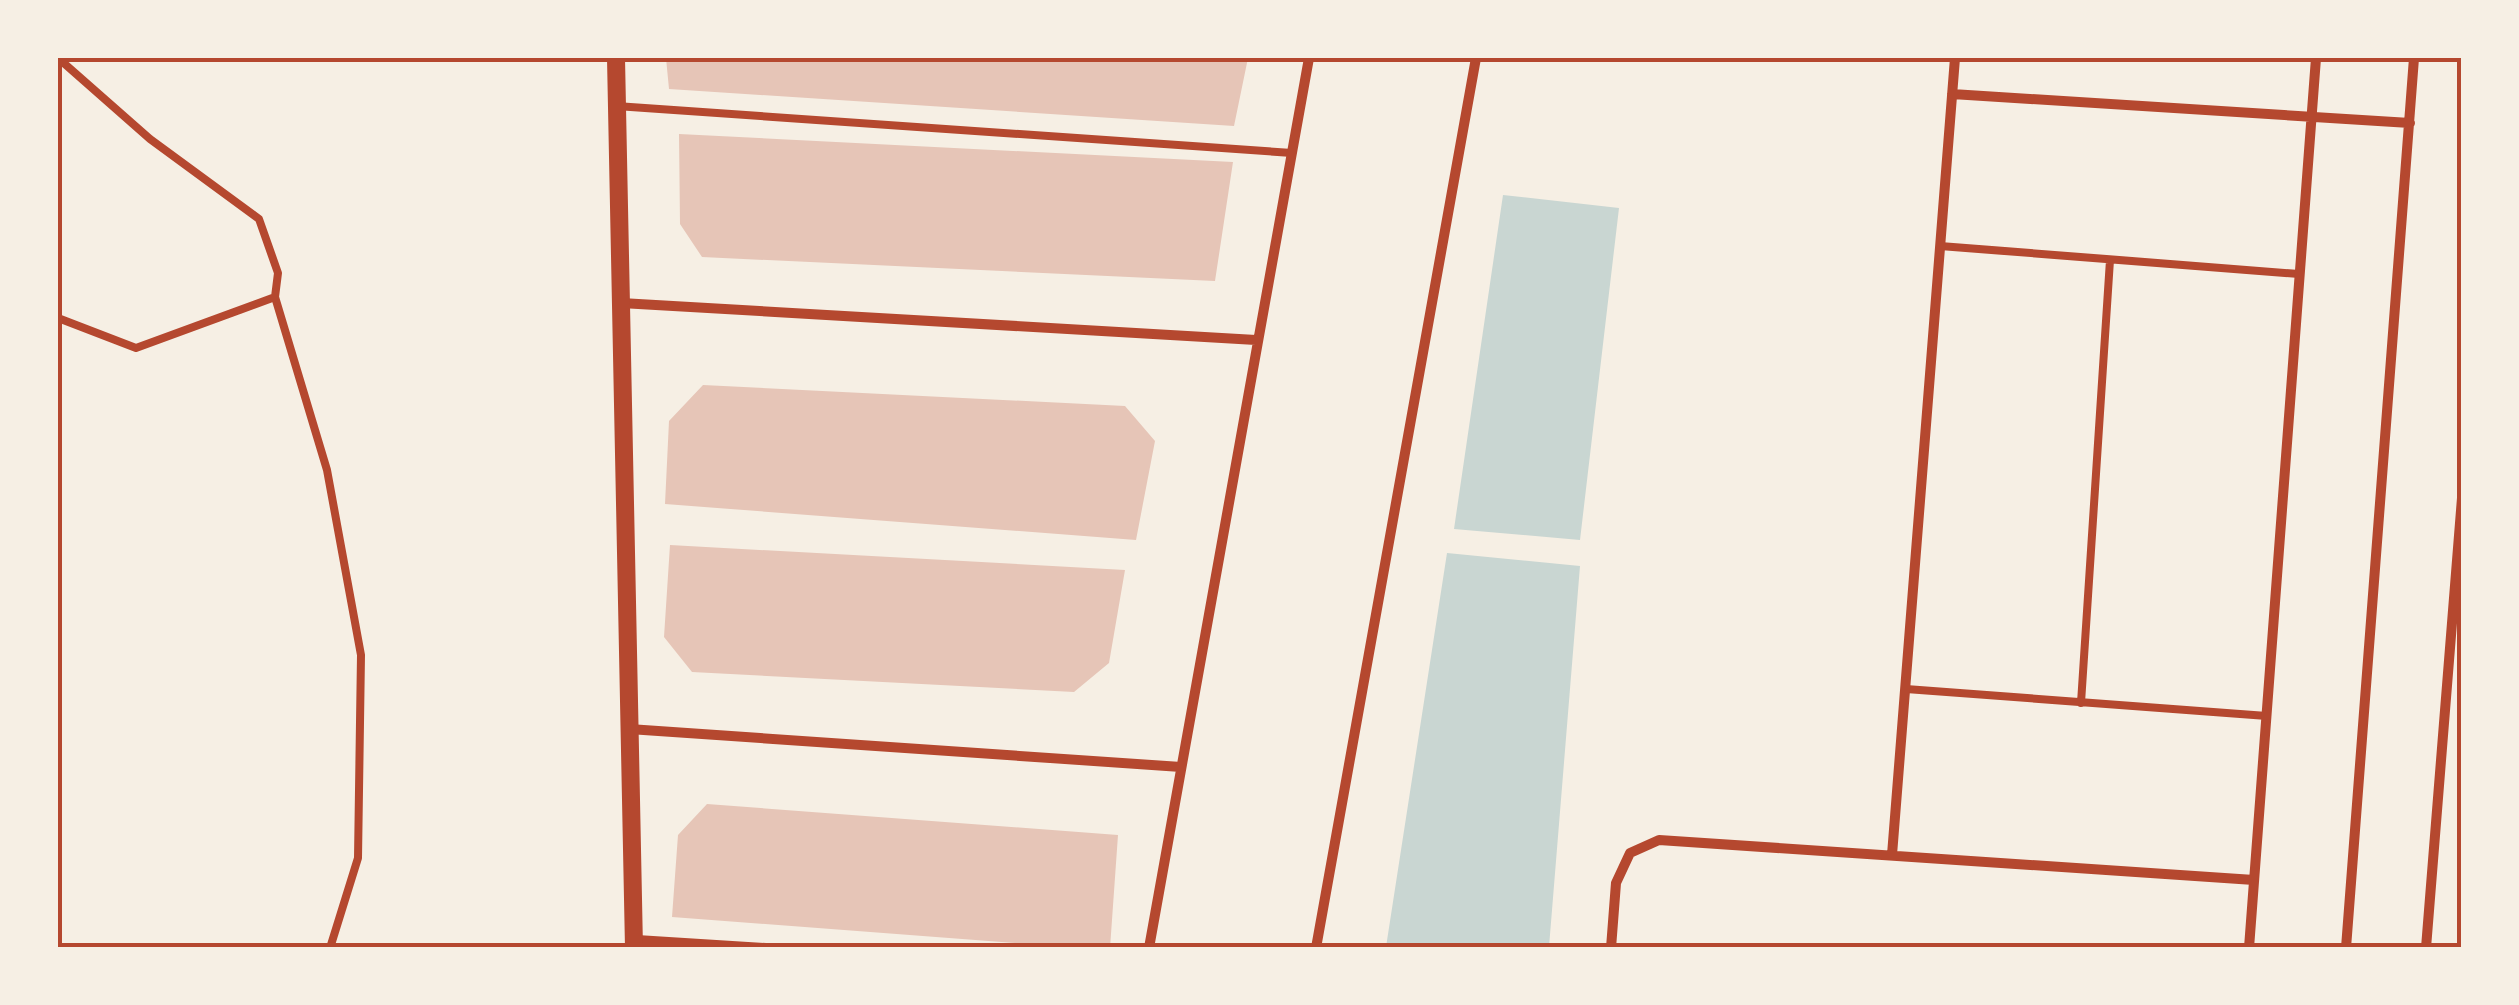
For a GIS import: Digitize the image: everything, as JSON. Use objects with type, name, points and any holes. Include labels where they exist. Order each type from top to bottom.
[{"type":"street","points":[[616,58],[634,943]]},
{"type":"street","points":[[1149,948],[1308,58]]},
{"type":"street","points":[[1316,948],[1476,58]]},
{"type":"street","points":[[1892,855],[1955,58]]},
{"type":"street","points":[[2250,948],[2316,58]]},
{"type":"street","points":[[2346,948],[2414,58]]},
{"type":"street","points":[[1952,94],[2410,123]]},
{"type":"street","points":[[620,303],[1256,340]]},
{"type":"street","points":[[2426,948],[2462,498]]},
{"type":"street","points":[[629,729],[1181,767]]},
{"type":"street","points":[[1611,948],[1616,883],[1630,854],[1659,840],[2254,880]]},
{"type":"lane","points":[[58,58],[150,139],[259,219],[278,273],[275,297],[327,470],[361,655],[358,858],[330,948]]},
{"type":"lane","points":[[616,106],[1292,153]]},
{"type":"lane","points":[[1940,246],[2299,274]]},
{"type":"lane","points":[[2080,703],[2110,260]]},
{"type":"lane","points":[[58,318],[136,348],[275,297]]},
{"type":"lane","points":[[1906,689],[2266,716]]},
{"type":"lane","points":[[634,943],[782,948]]},
{"type":"shaded area","points":[[1503,195],[1619,208],[1580,540],[1454,529]]},
{"type":"shaded area","points":[[1447,553],[1580,566],[1549,947],[1386,947]]},
{"type":"building","points":[[666,58],[1248,58],[1234,126],[669,89]]},
{"type":"building","points":[[679,134],[1233,162],[1215,281],[702,257],[680,224]]},
{"type":"building","points":[[703,385],[1125,406],[1155,441],[1136,540],[665,504],[669,421]]},
{"type":"building","points":[[670,545],[1125,570],[1109,663],[1074,692],[692,672],[664,637]]},
{"type":"building","points":[[707,804],[1118,835],[1110,948],[672,917],[678,835]]}]
